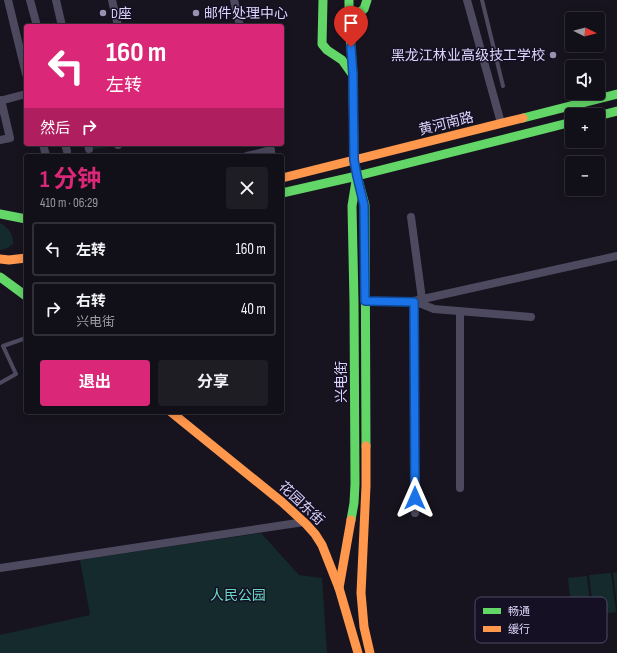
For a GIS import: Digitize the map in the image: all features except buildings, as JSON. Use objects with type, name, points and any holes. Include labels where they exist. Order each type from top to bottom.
[{"type":"main road","points":[[323,0],[322,44],[326,50],[342,60],[353,75]]},
{"type":"main road","name":"兴电街","points":[[349,0],[353,75],[354,160],[364,205],[366,486],[361,593],[364,627],[370,653]]},
{"type":"main road","points":[[349,20],[364,9],[367,0]]},
{"type":"main road","name":"黄河南路","points":[[284,178],[617,94]]},
{"type":"main road","points":[[605,114],[617,111]]},
{"type":"main road","points":[[284,193],[357,176],[565,124]]},
{"type":"main road","name":"兴电街","points":[[339,588],[354,503],[355,484],[352,206],[357,176]]},
{"type":"main road","points":[[0,214],[24,219]]},
{"type":"main road","points":[[0,259],[9,260],[24,258]]},
{"type":"main road","points":[[0,276],[24,294]]},
{"type":"main road","points":[[354,302],[365,301]]},
{"type":"main road","name":"花园东街","points":[[173,414],[282,502],[315,534],[322,545],[339,588],[358,653]]},
{"type":"street","points":[[8,0],[24,66]]},
{"type":"street","points":[[30,0],[36,24]]},
{"type":"street","points":[[56,0],[62,24]]},
{"type":"street","points":[[112,0],[118,24]]},
{"type":"street","points":[[234,0],[240,24]]},
{"type":"street","points":[[467,0],[501,123]]},
{"type":"street","points":[[0,140],[10,138],[0,101],[24,95]]},
{"type":"street","points":[[255,154],[271,150]]},
{"type":"street","points":[[411,216],[418,300],[416,513]]},
{"type":"street","points":[[365,301],[418,300],[617,256]]},
{"type":"street","points":[[418,300],[434,309],[531,317]]},
{"type":"street","points":[[460,312],[460,488]]},
{"type":"street","points":[[0,568],[304,522]]},
{"type":"lane","points":[[482,0],[503,86]]},
{"type":"lane","points":[[0,383],[16,374],[3,346],[24,339]]},
{"type":"green space","points":[[89,146],[116,146],[90,150]]},
{"type":"green space","points":[[0,223],[10,232],[13,237],[13,244],[8,248],[0,250]]},
{"type":"green space","name":"人民公园","points":[[261,533],[299,575],[322,578],[327,653],[0,653],[0,635],[90,615],[80,560]]},
{"type":"green space","points":[[617,572],[617,605],[613,573]]},
{"type":"green space","points":[[611,573],[616,612],[607,613],[607,597],[592,597],[589,575]]},
{"type":"green space","points":[[587,576],[589,597],[570,597],[568,578]]},
{"type":"traffic: fast","points":[[323,0],[322,44],[327,50],[342,60],[352,74]]},
{"type":"traffic: fast","points":[[349,0],[353,75],[354,160],[365,205],[366,446]]},
{"type":"traffic: fast","points":[[349,20],[364,9],[367,0]]},
{"type":"traffic: fast","points":[[523,118],[617,94]]},
{"type":"traffic: fast","points":[[605,114],[617,111]]},
{"type":"traffic: fast","points":[[284,193],[357,176],[565,124]]},
{"type":"traffic: fast","points":[[351,520],[355,484],[352,206],[356,181]]},
{"type":"traffic: fast","points":[[0,214],[24,219]]},
{"type":"traffic: fast","points":[[0,277],[24,295]]},
{"type":"traffic: slow","points":[[284,178],[523,118]]},
{"type":"traffic: slow","points":[[0,259],[9,260],[24,258]]},
{"type":"traffic: slow","points":[[173,414],[282,502],[306,524],[322,545],[339,588]]},
{"type":"traffic: slow","points":[[366,446],[366,486],[361,593],[364,627],[370,653]]},
{"type":"traffic: slow","points":[[351,520],[339,588],[358,653]]},
{"type":"place","name":"D座","points":[[103,13]]},
{"type":"place","name":"邮件处理中心","points":[[196,13]]},
{"type":"place","name":"黑龙江林业高级技工学校","points":[[553,55]]},
{"type":"route","points":[[351,47],[353,75],[354,160],[364,205],[365,301],[414,302],[415,498]]}]
